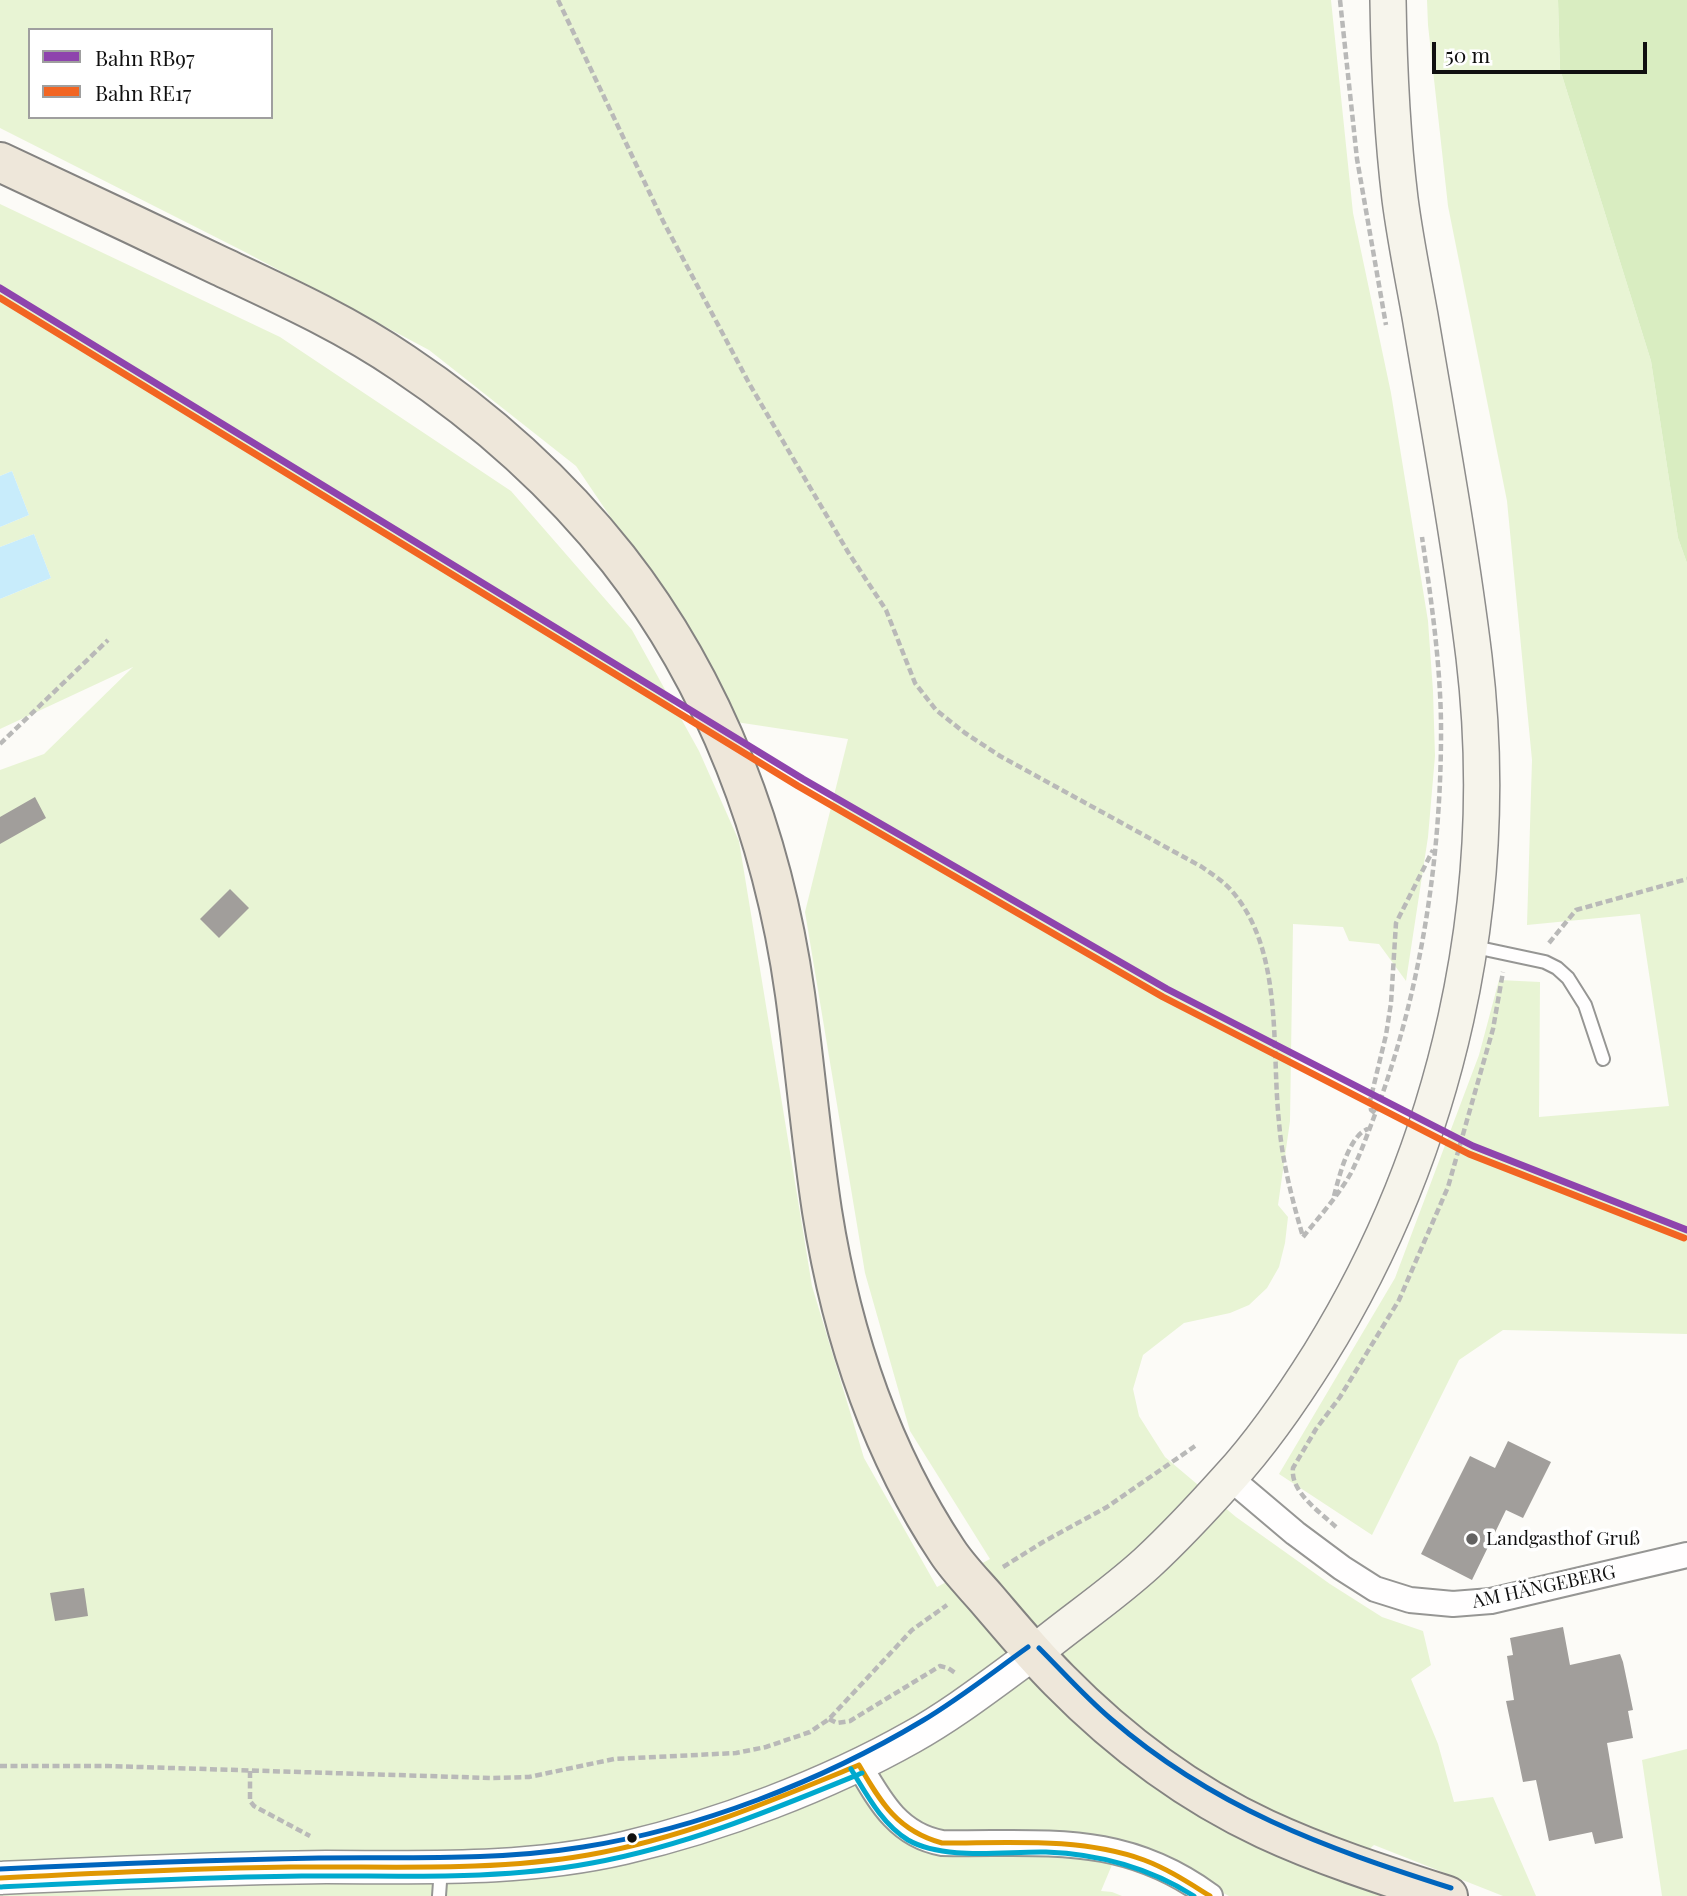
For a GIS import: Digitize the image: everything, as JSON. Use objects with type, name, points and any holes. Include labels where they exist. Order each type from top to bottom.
[{"type":"main road","points":[[1033,1654],[1145,1564],[1230,1478],[1309,1372],[1355,1295],[1411,1170],[1440,1082],[1459,1004],[1476,902],[1481,826],[1481,729],[1455,526],[1401,202],[1392,111],[1388,0]]},
{"type":"main road","points":[[0,162],[310,309],[398,360],[453,399],[537,469],[596,532],[676,643],[722,734],[756,818],[779,904],[793,981],[823,1219],[835,1277],[870,1400],[887,1442],[918,1503],[950,1556],[1033,1654],[1117,1736],[1200,1793],[1264,1829],[1333,1857],[1448,1896]]},
{"type":"street","name":"AM HÄNGEBERG","points":[[1230,1478],[1295,1533],[1375,1590],[1392,1596],[1433,1603],[1490,1601],[1687,1555]]},
{"type":"street","points":[[0,1878],[329,1867],[440,1882],[623,1848],[737,1813],[859,1765],[915,1736],[1033,1654]]},
{"type":"street","points":[[859,1765],[881,1802],[903,1828],[929,1841],[1092,1846],[1137,1856],[1195,1885],[1210,1896]]},
{"type":"lane","points":[[1470,946],[1545,962],[1568,978],[1584,1005],[1603,1059]]},
{"type":"path","points":[[558,0],[663,221],[750,385],[848,552],[886,610],[915,683],[936,710],[965,733],[1000,756],[1202,867],[1229,888],[1247,911],[1259,935],[1265,957],[1273,1020],[1283,1158],[1303,1237],[1350,1175],[1369,1129],[1407,1013],[1427,909],[1435,846],[1441,722],[1436,631],[1422,537]]},
{"type":"path","points":[[1340,0],[1358,171],[1388,332]]},
{"type":"path","points":[[0,744],[108,640]]},
{"type":"path","points":[[1375,1113],[1371,1110],[1370,1101],[1391,1003],[1396,923],[1435,846]]},
{"type":"path","points":[[1342,1568],[1350,1556],[1351,1541],[1298,1490],[1292,1474],[1293,1468],[1399,1300],[1448,1187],[1493,1029],[1506,952],[1529,952],[1547,945],[1576,910],[1687,879]]},
{"type":"path","points":[[1333,1199],[1342,1168],[1356,1137],[1360,1132],[1369,1129]]},
{"type":"path","points":[[1000,1569],[1107,1507],[1195,1446]]},
{"type":"path","points":[[0,1766],[528,1777],[614,1759],[736,1753],[766,1747],[810,1732],[829,1719],[912,1630],[947,1605]]},
{"type":"path","points":[[829,1719],[837,1723],[850,1721],[940,1666],[953,1670],[977,1693]]},
{"type":"path","points":[[250,1771],[250,1801],[262,1811],[319,1840],[328,1850],[329,1867]]},
{"type":"green space","points":[[0,0],[1331,0],[1353,213],[1391,393],[1428,621],[1435,756],[1428,837],[1406,981],[1379,944],[1349,941],[1343,927],[1293,924],[1290,1121],[1278,1205],[1288,1217],[1279,1267],[1267,1288],[1249,1305],[1230,1313],[1184,1323],[1143,1355],[1133,1389],[1139,1416],[1165,1457],[1236,1517],[1330,1584],[1382,1617],[1423,1631],[1431,1665],[1411,1679],[1438,1744],[1454,1802],[1493,1797],[1536,1896],[1503,1896],[1374,1845],[1335,1880],[1386,1896],[1229,1896],[1122,1841],[1101,1891],[1122,1896],[0,1896],[0,770],[44,754],[133,667],[0,729],[0,599],[51,578],[34,534],[0,547],[0,527],[29,515],[12,471],[0,476],[0,204],[280,337],[511,491],[632,630],[699,751],[739,841],[812,1286],[864,1458],[937,1587],[990,1559],[910,1431],[865,1273],[805,912],[848,739],[736,722],[630,546],[576,466],[429,350],[245,252],[0,128]]},
{"type":"green space","points":[[1427,0],[1558,0],[1560,69],[1651,361],[1678,538],[1687,563],[1687,1334],[1503,1330],[1459,1360],[1372,1535],[1279,1474],[1395,1278],[1479,1055],[1499,980],[1540,982],[1539,1117],[1669,1106],[1640,914],[1527,925],[1532,760],[1507,501],[1448,206]]},
{"type":"green space","points":[[1558,0],[1687,0],[1687,563],[1678,538],[1651,361],[1560,69]]},
{"type":"green space","points":[[1687,1749],[1687,1896],[1662,1896],[1642,1760]]},
{"type":"water","points":[[12,471],[29,515],[0,527],[0,476]]},
{"type":"water","points":[[34,534],[51,578],[0,599],[0,547]]},
{"type":"building","points":[[35,797],[46,818],[0,844],[0,817]]},
{"type":"building","points":[[230,889],[249,908],[219,938],[200,919]]},
{"type":"building","points":[[1508,1441],[1551,1462],[1523,1518],[1506,1510],[1472,1580],[1421,1554],[1470,1456],[1495,1468]]},
{"type":"building","points":[[84,1588],[88,1616],[55,1621],[50,1593]]},
{"type":"building","points":[[1563,1627],[1570,1665],[1620,1654],[1623,1662],[1633,1710],[1628,1711],[1633,1738],[1607,1743],[1623,1838],[1595,1844],[1592,1832],[1549,1841],[1536,1780],[1523,1782],[1506,1701],[1514,1700],[1507,1656],[1513,1655],[1510,1638]]},
{"type":"rail line","name":"RB97","points":[[0,288],[803,779],[1167,989],[1473,1146],[1687,1230]]},
{"type":"rail line","name":"RE17","points":[[0,298],[798,786],[1163,997],[1469,1154],[1684,1238]]},
{"type":"transit line","points":[[0,1869],[239,1860],[484,1856],[550,1851],[626,1839],[758,1800],[843,1763],[936,1713],[1028,1647]]},
{"type":"transit line","points":[[1039,1648],[1111,1719],[1150,1750],[1230,1801],[1314,1840],[1451,1888]]},
{"type":"transit line","points":[[859,1765],[892,1814],[927,1838],[942,1843],[1018,1842],[1070,1845],[1120,1853],[1144,1860],[1178,1876],[1210,1896]]},
{"type":"transit line","points":[[0,1878],[218,1868],[477,1866],[551,1860],[623,1848],[692,1829],[859,1765]]},
{"type":"transit line","points":[[851,1769],[890,1826],[908,1840],[923,1847],[957,1853],[1046,1852],[1104,1859],[1159,1877],[1194,1896]]},
{"type":"transit line","points":[[0,1887],[226,1877],[483,1875],[556,1869],[627,1856],[696,1837],[862,1773]]},
{"type":"place","name":"Landgasthof Gruß","points":[[1472,1539]]}]
